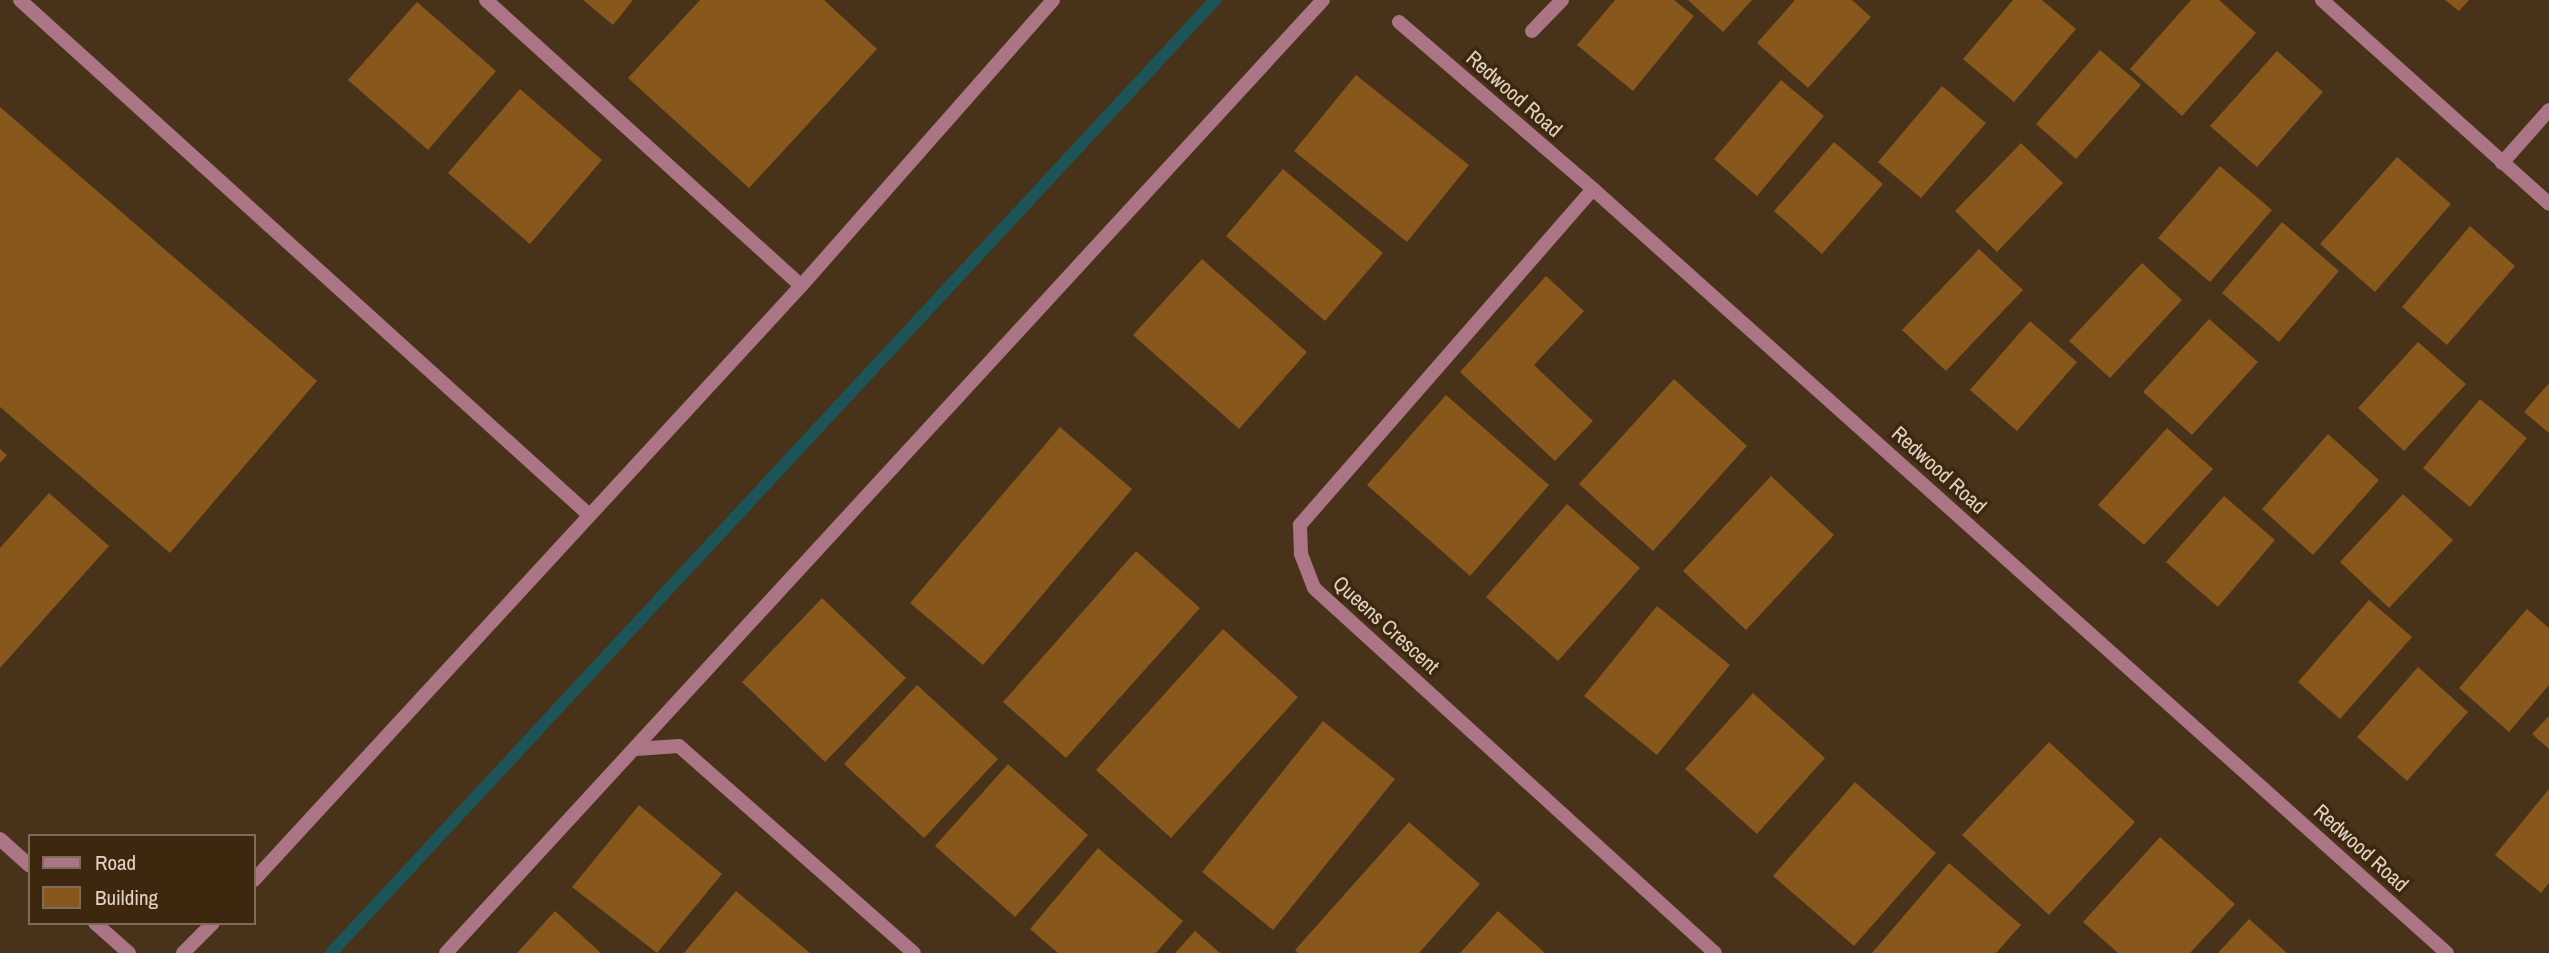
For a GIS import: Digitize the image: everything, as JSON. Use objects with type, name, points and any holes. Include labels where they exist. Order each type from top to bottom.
[{"type":"street","points":[[19,0],[588,514]]},
{"type":"street","points":[[486,0],[801,286]]},
{"type":"street","points":[[256,878],[588,514],[801,286],[1053,0]]},
{"type":"street","points":[[446,953],[1323,0]]},
{"type":"street","points":[[1532,31],[1562,0]]},
{"type":"street","points":[[2322,0],[2549,204]]},
{"type":"street","name":"Redwood Road","points":[[1399,22],[1593,189],[2447,953]]},
{"type":"street","points":[[2502,163],[2549,110]]},
{"type":"street","name":"Queens Crescent","points":[[1593,189],[1315,505],[1300,525],[1301,554],[1314,587],[1715,953]]},
{"type":"street","points":[[636,749],[679,746],[914,953]]},
{"type":"street","points":[[0,839],[28,864]]},
{"type":"street","points":[[97,925],[128,953]]},
{"type":"street","points":[[183,953],[212,925]]},
{"type":"building","points":[[583,0],[633,0],[613,25]]},
{"type":"building","points":[[700,0],[824,0],[877,49],[749,188],[628,78]]},
{"type":"building","points":[[1615,0],[1674,0],[1694,16],[1633,91],[1577,45]]},
{"type":"building","points":[[1688,0],[1752,0],[1723,32]]},
{"type":"building","points":[[1795,0],[1852,0],[1871,17],[1808,88],[1757,43]]},
{"type":"building","points":[[2013,0],[2042,0],[2076,29],[2014,102],[1963,59]]},
{"type":"building","points":[[2191,0],[2219,0],[2256,33],[2182,116],[2130,69]]},
{"type":"building","points":[[2445,0],[2469,0],[2459,11]]},
{"type":"building","points":[[417,2],[496,71],[428,150],[348,80]]},
{"type":"building","points":[[2100,50],[2141,85],[2076,159],[2036,124]]},
{"type":"building","points":[[2277,51],[2323,92],[2257,167],[2210,126]]},
{"type":"building","points":[[1356,75],[1469,165],[1407,242],[1294,151]]},
{"type":"building","points":[[1781,80],[1824,116],[1757,196],[1714,159]]},
{"type":"building","points":[[1942,86],[1986,123],[1921,198],[1878,162]]},
{"type":"building","points":[[520,89],[602,160],[530,244],[448,173]]},
{"type":"building","points":[[0,107],[317,381],[170,553],[0,407]]},
{"type":"building","points":[[1834,142],[1883,184],[1822,254],[1774,211]]},
{"type":"building","points":[[2021,143],[2063,183],[1997,252],[1955,211]]},
{"type":"building","points":[[2397,157],[2451,204],[2375,292],[2320,244]]},
{"type":"building","points":[[2220,166],[2272,210],[2210,282],[2158,238]]},
{"type":"building","points":[[1283,169],[1383,253],[1325,321],[1226,236]]},
{"type":"building","points":[[2282,222],[2339,271],[2279,342],[2222,293]]},
{"type":"building","points":[[2470,226],[2515,266],[2447,345],[2402,307]]},
{"type":"building","points":[[1979,249],[2023,290],[1946,371],[1902,330]]},
{"type":"building","points":[[1202,259],[1307,352],[1239,429],[1133,335]]},
{"type":"building","points":[[2142,263],[2182,300],[2110,378],[2069,341]]},
{"type":"building","points":[[1546,276],[1584,311],[1534,365],[1593,421],[1555,461],[1460,372]]},
{"type":"building","points":[[2209,319],[2258,362],[2192,435],[2143,392]]},
{"type":"building","points":[[2030,321],[2077,362],[2017,431],[1970,390]]},
{"type":"building","points":[[2418,342],[2466,384],[2404,451],[2358,408]]},
{"type":"building","points":[[1674,379],[1747,446],[1653,551],[1579,484]]},
{"type":"building","points":[[2549,383],[2549,433],[2524,412]]},
{"type":"building","points":[[1446,395],[1549,485],[1470,576],[1367,485]]},
{"type":"building","points":[[2480,399],[2527,438],[2470,507],[2423,468]]},
{"type":"building","points":[[1060,427],[1132,489],[983,665],[910,603]]},
{"type":"building","points":[[2167,428],[2213,469],[2144,545],[2098,505]]},
{"type":"building","points":[[2328,434],[2379,480],[2313,555],[2262,509]]},
{"type":"building","points":[[0,449],[7,455],[0,463]]},
{"type":"building","points":[[1771,476],[1834,535],[1746,630],[1683,571]]},
{"type":"building","points":[[49,493],[109,546],[0,668],[0,548]]},
{"type":"building","points":[[2403,494],[2453,540],[2389,608],[2340,562]]},
{"type":"building","points":[[2224,496],[2275,540],[2218,607],[2166,562]]},
{"type":"building","points":[[1567,504],[1640,568],[1558,661],[1486,597]]},
{"type":"building","points":[[1136,551],[1200,608],[1066,758],[1003,702]]},
{"type":"building","points":[[822,598],[906,678],[825,762],[742,682]]},
{"type":"building","points":[[2369,600],[2412,637],[2340,719],[2298,682]]},
{"type":"building","points":[[1657,606],[1730,665],[1657,755],[1584,696]]},
{"type":"building","points":[[2527,609],[2549,628],[2549,685],[2509,732],[2459,688]]},
{"type":"building","points":[[1223,629],[1298,697],[1171,838],[1096,770]]},
{"type":"building","points":[[2418,667],[2468,712],[2407,781],[2357,737]]},
{"type":"building","points":[[917,685],[998,759],[924,838],[844,764]]},
{"type":"building","points":[[1753,693],[1825,758],[1757,834],[1685,769]]},
{"type":"building","points":[[2549,716],[2549,749],[2532,734]]},
{"type":"building","points":[[1323,721],[1395,779],[1273,930],[1202,872]]},
{"type":"building","points":[[2049,742],[2135,822],[2049,915],[1962,835]]},
{"type":"building","points":[[1008,764],[1088,835],[1015,917],[935,846]]},
{"type":"building","points":[[1855,782],[1936,853],[1854,946],[1773,876]]},
{"type":"building","points":[[2549,789],[2549,883],[2541,893],[2495,855]]},
{"type":"building","points":[[639,805],[722,874],[657,953],[572,887]]},
{"type":"building","points":[[1409,822],[1480,884],[1419,953],[1298,953],[1295,950]]},
{"type":"building","points":[[2160,837],[2235,904],[2190,953],[2118,953],[2083,922]]},
{"type":"building","points":[[1098,848],[1183,921],[1156,953],[1058,953],[1030,929]]},
{"type":"building","points":[[1949,863],[2021,925],[1996,953],[1872,953]]},
{"type":"building","points":[[736,891],[810,953],[684,953]]},
{"type":"building","points":[[555,911],[601,953],[517,953]]},
{"type":"building","points":[[1498,911],[1545,953],[1460,953]]},
{"type":"building","points":[[2249,919],[2287,953],[2218,953]]},
{"type":"building","points":[[1195,931],[1220,953],[1175,953]]},
{"type":"waterway","points":[[331,953],[1215,0]]}]
